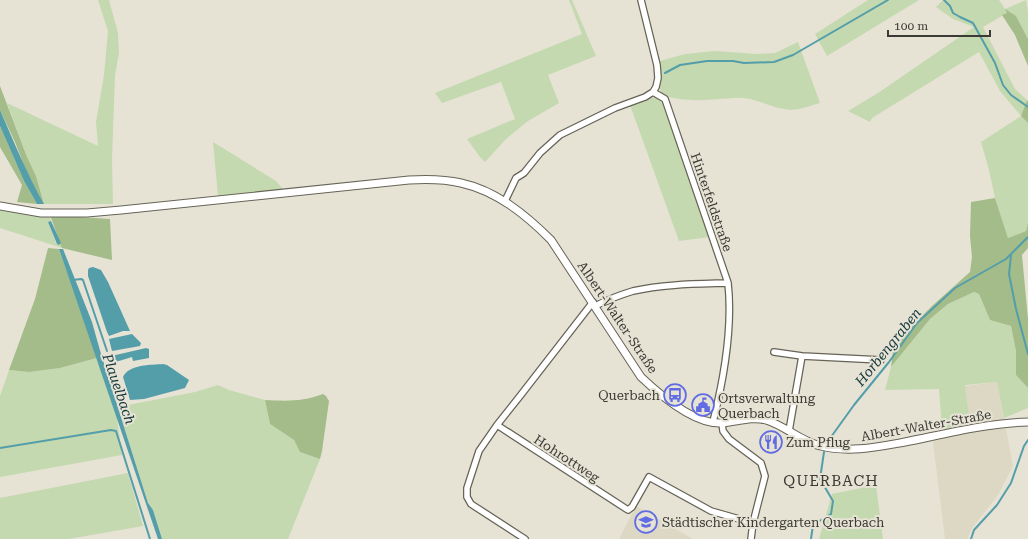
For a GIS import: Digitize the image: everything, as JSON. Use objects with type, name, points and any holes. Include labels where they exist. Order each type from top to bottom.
[{"type":"street","points":[[505,201],[516,178],[524,173],[540,153],[560,135],[615,108],[645,97],[653,92],[658,83],[657,65],[641,0]]},
{"type":"street","name":"Hinterfeldstraße","points":[[653,92],[665,99],[728,283],[730,300],[726,353],[720,392],[713,422]]},
{"type":"street","name":"Albert-Walter-Straße","points":[[0,206],[41,213],[94,212],[387,182],[428,179],[461,183],[478,188],[505,201],[534,223],[551,240],[637,371],[650,385],[669,400],[698,418],[713,422],[751,418],[766,420],[789,431],[805,441],[821,446],[845,450],[873,448],[966,430],[1008,423],[1028,422]]},
{"type":"street","points":[[525,539],[471,504],[467,497],[466,488],[478,451],[496,425],[594,304],[633,291],[661,287],[728,283]]},
{"type":"street","points":[[774,352],[802,356],[881,360]]},
{"type":"street","points":[[789,431],[802,356]]},
{"type":"street","points":[[722,422],[723,431],[729,439],[761,463],[765,476],[750,539]]},
{"type":"street","name":"Hohrottweg","points":[[496,425],[628,510],[632,507],[649,477],[711,512],[753,523]]},
{"type":"shaded area","points":[[997,382],[1013,466],[998,495],[973,527],[967,539],[945,539],[933,442],[942,430],[970,422],[965,386]]},
{"type":"shaded area","name":"Städtischer Kindergarten Querbach","points":[[636,506],[693,539],[619,539]]},
{"type":"green space","points":[[98,0],[109,0],[118,33],[119,53],[115,75],[112,159],[113,204],[44,204],[36,176],[27,157],[7,103],[98,146],[96,122],[104,75],[108,31]]},
{"type":"green space","points":[[569,0],[572,0],[596,56],[548,75],[559,103],[528,121],[506,139],[485,162],[467,139],[515,119],[501,82],[442,103],[435,93],[582,34]]},
{"type":"green space","points":[[868,0],[919,0],[827,56],[815,34]]},
{"type":"green space","points":[[943,0],[999,0],[1005,9],[1026,0],[1028,11],[1028,39],[1016,16],[1007,13],[983,27],[1015,89],[1027,100],[1021,116],[1000,91],[979,52],[872,118],[870,122],[848,111],[878,93],[974,27],[953,19],[936,7]]},
{"type":"green space","points":[[1005,9],[1016,16],[1028,39],[1028,66],[1015,35],[1002,15],[1007,13]]},
{"type":"green space","points":[[798,42],[820,103],[789,110],[743,98],[689,100],[661,94],[660,61],[685,54],[715,51],[757,54],[775,53]]},
{"type":"green space","points":[[0,86],[27,157],[36,176],[44,204],[29,178],[15,142],[0,110]]},
{"type":"green space","points":[[649,98],[657,98],[663,104],[710,237],[679,241],[630,105]]},
{"type":"green space","points":[[1027,100],[1028,101],[1028,123],[1021,116]]},
{"type":"green space","points":[[1021,116],[1028,123],[1028,223],[1026,231],[1008,238],[995,198],[981,142]]},
{"type":"green space","points":[[0,126],[24,181],[37,204],[17,202],[22,185],[0,147]]},
{"type":"green space","points":[[213,142],[276,181],[283,189],[218,196]]},
{"type":"green space","points":[[995,198],[1008,238],[1026,231],[1028,223],[1028,248],[1022,255],[1028,319],[1028,388],[1016,375],[1016,351],[1011,326],[990,320],[979,294],[974,292],[948,304],[930,319],[891,367],[893,351],[912,326],[970,272],[972,257],[970,236],[971,202]]},
{"type":"green space","points":[[0,210],[50,215],[51,221],[48,222],[56,243],[59,245],[61,243],[62,248],[0,228]]},
{"type":"green space","points":[[50,215],[110,219],[112,260],[62,248]]},
{"type":"green space","points":[[48,248],[59,249],[97,358],[60,368],[29,372],[9,370],[35,299]]},
{"type":"green space","points":[[974,292],[979,294],[990,320],[1011,326],[1016,351],[1016,375],[1028,388],[1028,408],[1004,418],[997,382],[965,385],[970,423],[942,430],[939,389],[885,390],[891,367],[930,319],[948,304]]},
{"type":"green space","points":[[97,358],[117,419],[122,455],[0,477],[0,396],[9,370],[29,372],[60,368]]},
{"type":"green space","points":[[218,385],[229,390],[265,400],[270,424],[294,440],[300,452],[320,459],[288,539],[162,539],[153,510],[148,503],[118,407],[195,392]]},
{"type":"green space","points":[[323,394],[329,401],[320,459],[300,452],[294,440],[270,424],[265,400],[301,400]]},
{"type":"green space","points":[[128,473],[143,526],[69,539],[0,539],[0,498]]},
{"type":"green space","points":[[876,485],[883,539],[819,539],[832,494]]},
{"type":"water","points":[[0,110],[26,170],[44,204],[37,204],[24,181],[0,126]]},
{"type":"water","points":[[51,221],[61,243],[59,245],[57,244],[48,222]]},
{"type":"water","points":[[59,249],[63,249],[92,322],[148,503],[153,510],[162,539],[158,539]]},
{"type":"water","points":[[93,267],[101,270],[108,282],[130,331],[123,331],[109,336],[88,276],[89,268]]},
{"type":"water","points":[[132,334],[141,343],[140,346],[112,351],[109,339]]},
{"type":"water","points":[[146,348],[149,349],[149,358],[133,361],[132,357],[109,363],[107,357]]},
{"type":"water","points":[[163,364],[167,365],[189,380],[185,388],[144,399],[130,400],[123,377],[126,373],[135,367]]},
{"type":"waterway","points":[[665,73],[680,65],[707,61],[733,61],[744,63],[774,62],[793,55],[888,0]]},
{"type":"waterway","name":"Horbengraben","points":[[944,0],[950,6],[953,13],[973,23],[995,63],[1003,85],[1011,95],[1028,107]]},
{"type":"waterway","name":"Horbengraben","points":[[831,437],[917,323],[955,288],[1006,259],[1028,237]]},
{"type":"waterway","points":[[1011,255],[1009,274],[1016,309],[1028,354]]},
{"type":"waterway","name":"Plauelbach","points":[[73,280],[83,280],[107,351]]},
{"type":"waterway","points":[[0,448],[111,430],[116,431],[150,539]]},
{"type":"waterway","points":[[971,539],[974,530],[997,505],[1011,483],[1024,446],[1028,440]]},
{"type":"waterway","name":"Horbengraben","points":[[811,539],[813,525],[831,514],[833,501],[820,479],[824,452]]},
{"type":"place","name":"Querbach","points":[[675,395]]},
{"type":"place","name":"Ortsverwaltung Querbach","points":[[703,405]]},
{"type":"place","name":"Zum Pflug","points":[[771,442]]},
{"type":"place","name":"Städtischer Kindergarten Querbach","points":[[646,522]]},
{"type":"district","name":"QUERBACH","points":[[831,481]]}]
